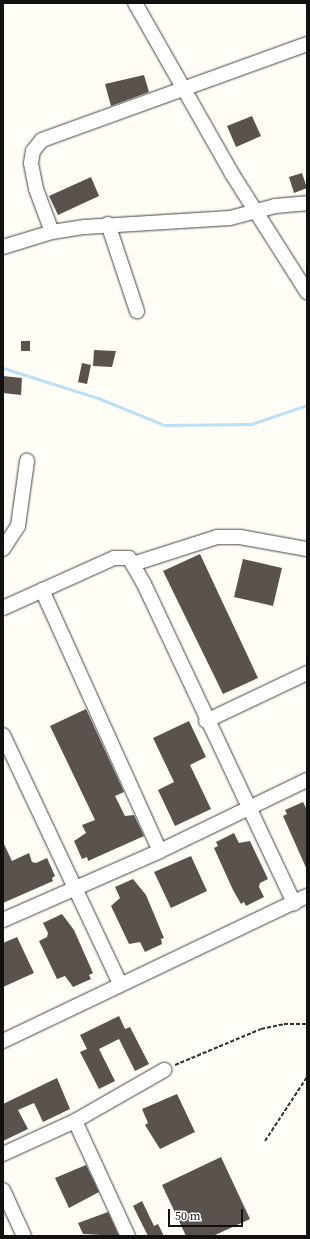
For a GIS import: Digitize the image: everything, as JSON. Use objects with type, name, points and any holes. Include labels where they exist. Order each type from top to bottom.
[{"type":"street","points":[[134,3],[255,212],[307,292]]},
{"type":"street","points":[[52,232],[36,189],[31,163],[33,151],[42,140],[183,90],[264,57],[307,44]]},
{"type":"street","points":[[3,247],[52,232],[108,224],[205,221],[255,212],[275,206],[307,203]]},
{"type":"street","points":[[108,224],[137,311]]},
{"type":"street","points":[[3,550],[18,526],[27,461]]},
{"type":"street","points":[[134,564],[217,537],[240,537],[307,549]]},
{"type":"street","points":[[3,608],[114,558],[129,558],[134,564],[206,721],[250,807],[294,903]]},
{"type":"street","points":[[42,590],[160,851]]},
{"type":"street","points":[[206,721],[307,673]]},
{"type":"street","points":[[3,735],[74,890],[120,984]]},
{"type":"street","points":[[3,920],[160,851],[307,780]]},
{"type":"street","points":[[3,1041],[307,896]]},
{"type":"street","points":[[3,1154],[74,1121],[164,1070]]},
{"type":"street","points":[[74,1121],[128,1236]]},
{"type":"street","points":[[3,1190],[24,1236]]},
{"type":"path","points":[[164,1070],[260,1028],[284,1024],[307,1024]]},
{"type":"path","points":[[265,1141],[307,1077]]},
{"type":"building","points":[[144,75],[149,92],[111,106],[105,84]]},
{"type":"building","points":[[252,116],[261,136],[236,147],[227,126]]},
{"type":"building","points":[[302,173],[307,188],[294,193],[289,177]]},
{"type":"building","points":[[91,177],[99,196],[58,215],[49,196]]},
{"type":"building","points":[[21,341],[30,341],[30,351],[21,351]]},
{"type":"building","points":[[94,350],[116,351],[112,367],[93,366]]},
{"type":"building","points":[[82,363],[91,365],[87,384],[78,382]]},
{"type":"building","points":[[3,376],[22,378],[21,395],[3,393]]},
{"type":"building","points":[[200,554],[258,678],[223,694],[163,571]]},
{"type":"building","points":[[243,559],[282,568],[273,606],[234,597]]},
{"type":"building","points":[[86,709],[124,792],[115,796],[125,816],[134,815],[144,836],[88,861],[87,857],[82,859],[74,841],[86,833],[82,825],[95,820],[50,726]]},
{"type":"building","points":[[189,721],[206,757],[190,765],[211,809],[175,826],[158,790],[174,782],[153,738]]},
{"type":"building","points":[[303,802],[307,810],[307,870],[283,816],[287,814],[285,810]]},
{"type":"building","points":[[234,833],[239,843],[250,841],[268,879],[260,883],[259,887],[264,897],[246,906],[244,902],[241,904],[233,890],[214,848],[218,846],[216,842]]},
{"type":"building","points":[[3,842],[12,861],[29,853],[32,862],[36,863],[47,858],[55,876],[52,878],[53,881],[3,903]]},
{"type":"building","points":[[191,856],[207,891],[171,908],[154,872]]},
{"type":"building","points":[[133,879],[146,895],[164,938],[161,939],[162,944],[145,952],[140,942],[129,944],[111,906],[120,898],[115,887]]},
{"type":"building","points":[[62,914],[74,930],[93,973],[89,975],[91,979],[73,987],[65,976],[57,979],[39,941],[47,937],[48,933],[43,923]]},
{"type":"building","points":[[17,937],[34,973],[3,987],[3,943]]},
{"type":"building","points":[[119,1016],[125,1029],[130,1027],[149,1064],[135,1071],[119,1039],[99,1049],[115,1081],[99,1089],[80,1052],[87,1049],[80,1035]]},
{"type":"building","points":[[57,1078],[70,1109],[43,1122],[34,1103],[18,1110],[28,1129],[3,1141],[3,1104]]},
{"type":"building","points":[[177,1094],[195,1132],[160,1149],[145,1125],[148,1123],[142,1109]]},
{"type":"building","points":[[221,1157],[250,1219],[213,1236],[186,1236],[162,1185]]},
{"type":"building","points":[[86,1165],[99,1192],[69,1208],[55,1178]]},
{"type":"building","points":[[142,1201],[154,1226],[158,1224],[164,1236],[148,1236],[133,1206]]},
{"type":"building","points":[[108,1212],[119,1236],[83,1234],[78,1223]]},
{"type":"waterway","points":[[3,368],[98,398],[164,425],[251,424],[307,405]]}]
